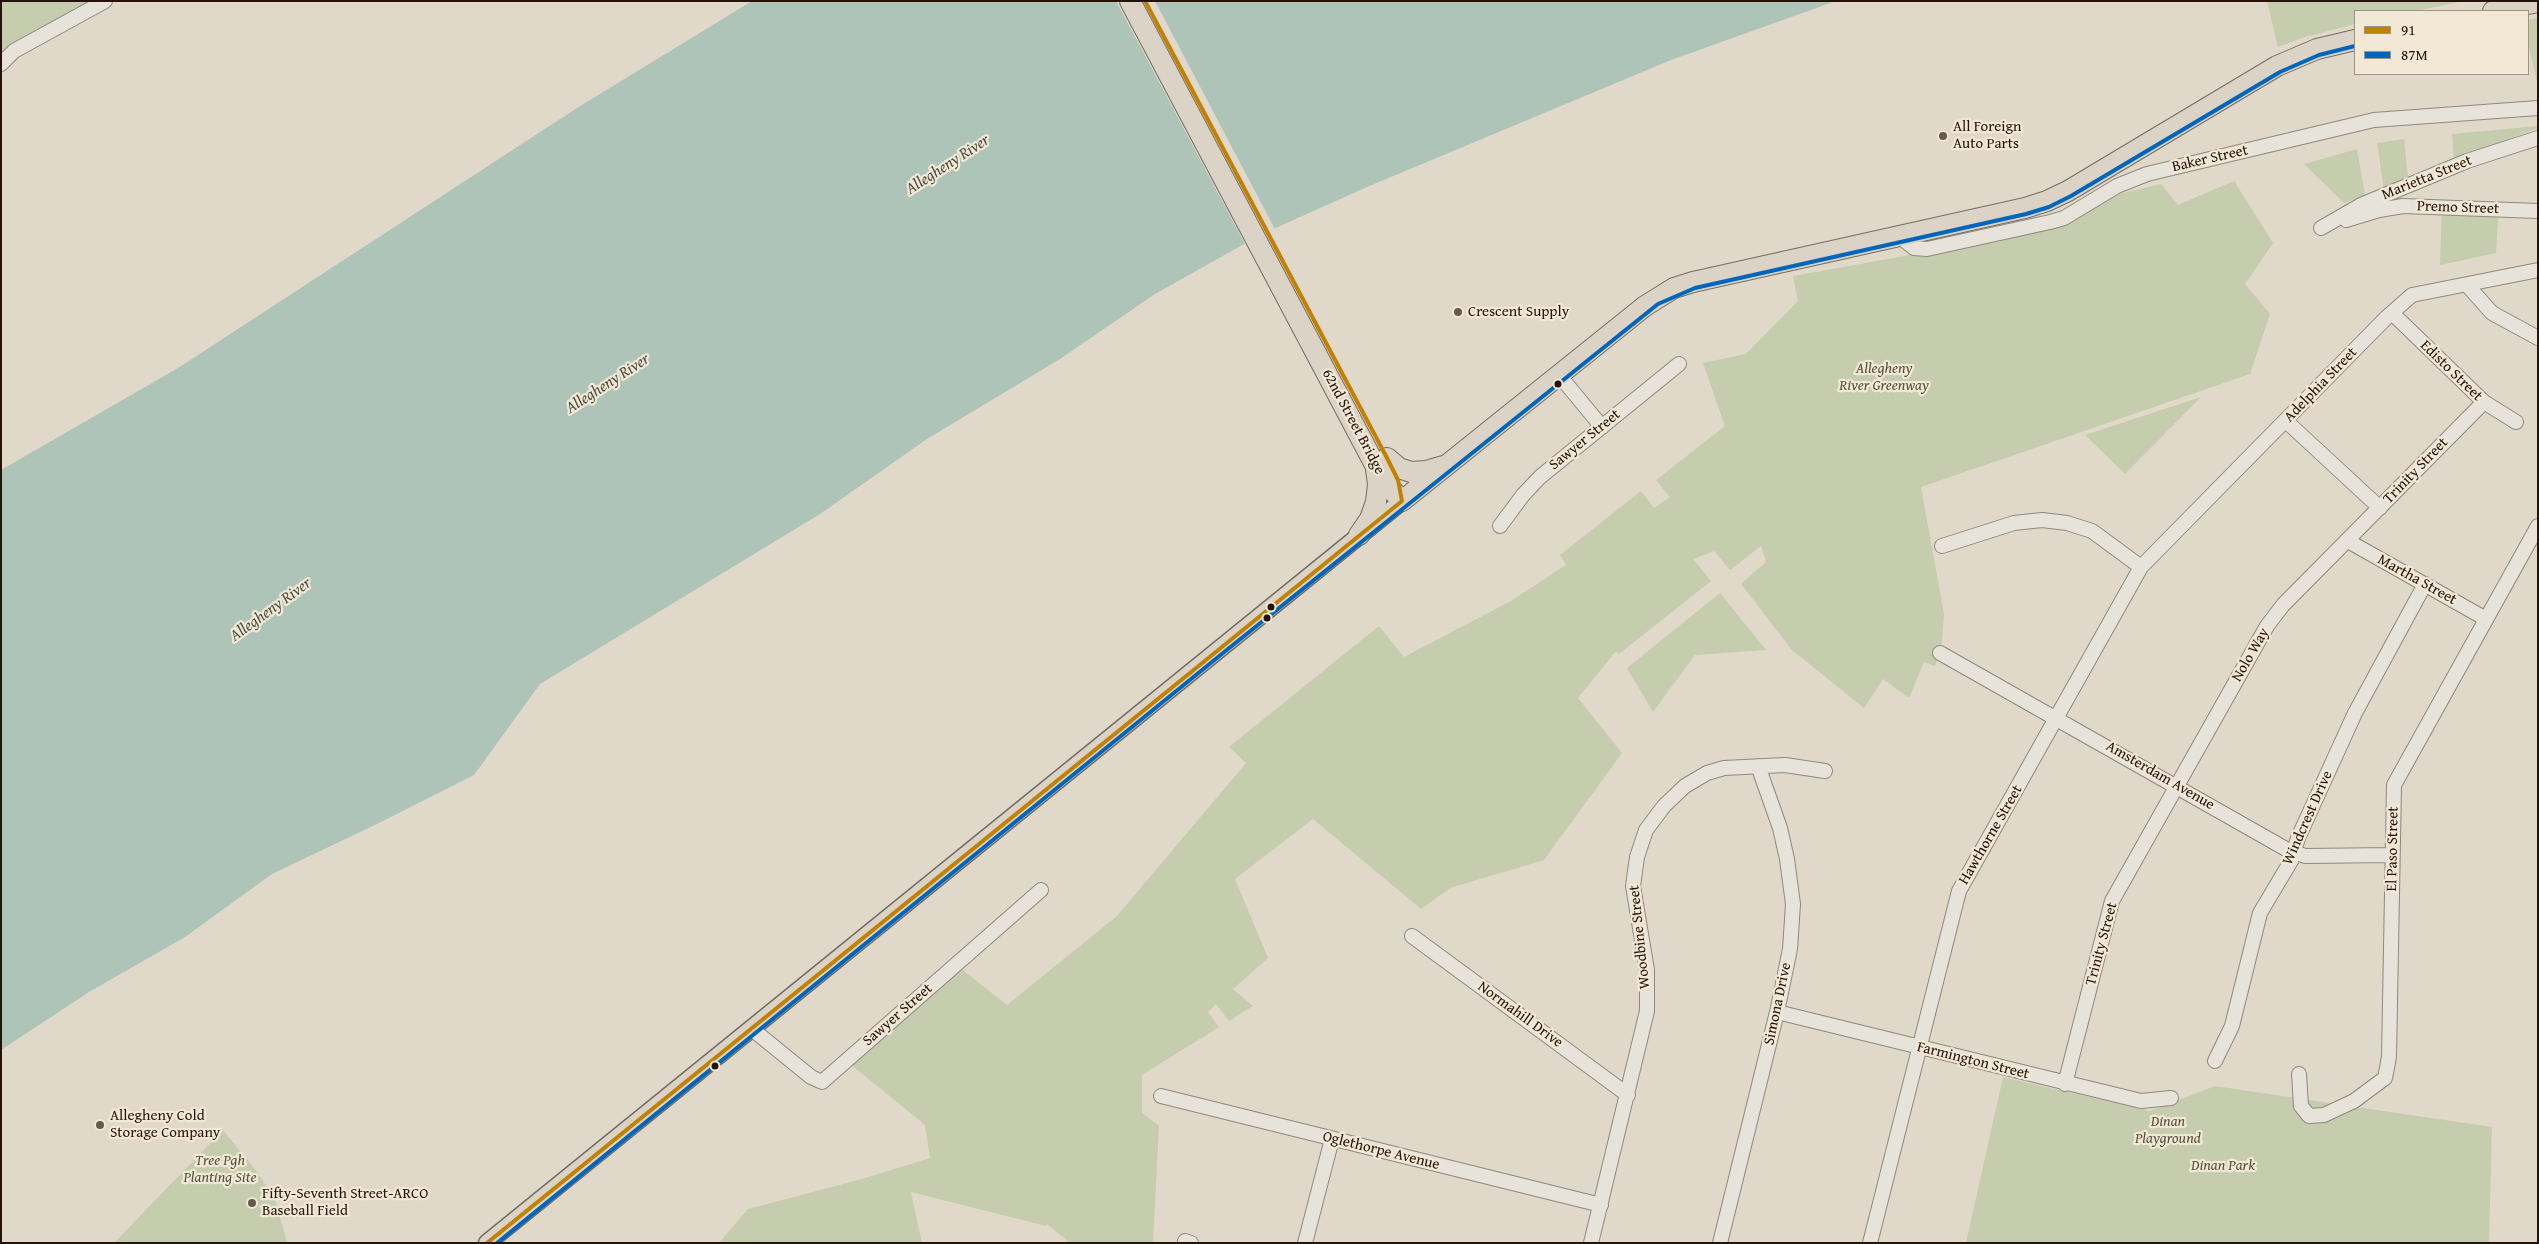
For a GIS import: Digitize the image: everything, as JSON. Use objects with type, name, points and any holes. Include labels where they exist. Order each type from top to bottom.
[{"type":"highway","name":"62nd Street Bridge","points":[[1130,1],[1387,472]]},
{"type":"highway","name":"62nd Street Bridge","points":[[1146,1],[1402,501]]},
{"type":"highway","points":[[2498,10],[2538,2]]},
{"type":"highway","points":[[1402,501],[1645,306],[1674,288],[1693,282],[2048,201],[2068,191],[2277,66],[2310,51],[2354,40]]},
{"type":"highway","points":[[1359,535],[1374,511],[1387,472],[1426,471],[1447,465]]},
{"type":"main road","points":[[488,1243],[1402,501]]},
{"type":"street","points":[[1,64],[14,51],[105,1]]},
{"type":"street","name":"Baker Street","points":[[1899,236],[1914,248],[1927,249],[2050,222],[2069,215],[2122,184],[2147,174],[2374,120],[2538,108]]},
{"type":"street","name":"Marietta Street","points":[[2321,228],[2361,204],[2467,162],[2538,138]]},
{"type":"street","name":"Premo Street","points":[[2321,228],[2379,210],[2403,206],[2538,211]]},
{"type":"street","name":"Adelphia Street","points":[[2141,567],[2412,295],[2538,270]]},
{"type":"street","points":[[2467,285],[2492,313],[2538,338]]},
{"type":"street","name":"Edisto Street","points":[[2392,313],[2484,402],[2516,422]]},
{"type":"street","name":"Sawyer Street","points":[[1500,526],[1531,486],[1679,364]]},
{"type":"street","points":[[1559,375],[1602,427]]},
{"type":"street","name":"Trinity Street","points":[[2348,541],[2484,402]]},
{"type":"street","points":[[2286,421],[2380,508]]},
{"type":"street","points":[[1942,546],[2014,523],[2050,521],[2068,523],[2092,531],[2141,567]]},
{"type":"street","name":"El Paso Street","points":[[2299,1074],[2299,1093],[2302,1106],[2309,1116],[2324,1115],[2354,1101],[2385,1078],[2389,1057],[2394,785],[2538,526]]},
{"type":"street","name":"Martha Street","points":[[2348,541],[2486,619]]},
{"type":"street","name":"Nolo Way","points":[[2177,786],[2267,626],[2348,541]]},
{"type":"street","name":"Hawthorne Street","points":[[1870,1243],[1959,891],[2141,567]]},
{"type":"street","name":"Windcrest Drive","points":[[2215,1061],[2232,1026],[2260,913],[2294,852],[2355,713],[2425,584]]},
{"type":"street","name":"Amsterdam Avenue","points":[[1940,653],[2294,852],[2305,856],[2392,854]]},
{"type":"street","name":"Woodbine Street","points":[[1591,1243],[1647,1011],[1647,970],[1633,886],[1637,857],[1646,830],[1664,806],[1692,782],[1707,773],[1724,768],[1785,765],[1825,771]]},
{"type":"street","name":"Simona Drive","points":[[1720,1243],[1777,1012],[1790,949],[1793,904],[1787,859],[1780,828],[1758,766]]},
{"type":"street","name":"Trinity Street","points":[[2065,1084],[2112,901],[2177,786]]},
{"type":"street","name":"Sawyer Street","points":[[752,1029],[811,1078],[822,1082],[1041,890]]},
{"type":"street","name":"Normahill Drive","points":[[1412,936],[1628,1095]]},
{"type":"street","name":"Farmington Street","points":[[1777,1012],[1848,1028],[2065,1084],[2141,1101],[2171,1098]]},
{"type":"street","name":"Oglethorpe Avenue","points":[[1161,1096],[1601,1205]]},
{"type":"street","points":[[1305,1243],[1332,1139]]},
{"type":"green space","points":[[1,1],[105,1],[1,64]]},
{"type":"green space","points":[[2267,1],[2464,1],[2421,10],[2354,10],[2354,24],[2305,37],[2278,47]]},
{"type":"green space","points":[[2538,18],[2538,87],[2529,46],[2529,20]]},
{"type":"green space","points":[[2538,126],[2538,128],[2454,160],[2452,134]]},
{"type":"green space","points":[[2404,139],[2408,178],[2384,190],[2377,143]]},
{"type":"green space","points":[[2357,149],[2365,195],[2344,203],[2304,164]]},
{"type":"green space","name":"Allegheny River Greenway","points":[[2234,181],[2273,243],[2245,284],[2270,314],[2250,374],[1921,487],[1944,614],[1942,641],[1935,666],[1924,662],[1909,698],[1883,679],[1864,708],[1792,650],[1741,584],[1766,562],[1761,546],[1730,570],[1714,551],[1693,559],[1711,581],[1619,654],[1616,651],[1578,698],[1622,753],[1544,860],[1450,888],[1421,909],[1313,819],[1235,879],[1268,958],[1233,989],[1253,1006],[1229,1021],[1216,1004],[1208,1012],[1219,1027],[1142,1075],[1142,1113],[1159,1126],[1153,1243],[1070,1243],[1047,1224],[1046,1226],[911,1192],[922,1243],[719,1243],[748,1209],[862,1179],[930,1158],[925,1125],[849,1063],[959,967],[1007,1005],[1117,916],[1246,763],[1229,747],[1379,626],[1404,657],[1511,601],[1566,565],[1560,555],[1641,491],[1654,508],[1670,497],[1656,480],[1725,426],[1703,363],[1746,354],[1798,301],[1793,276],[1977,243],[2107,197],[2161,184],[2178,205]]},
{"type":"green space","points":[[2442,204],[2499,206],[2496,253],[2440,265]]},
{"type":"green space","points":[[2201,397],[2125,474],[2085,435]]},
{"type":"green space","points":[[1720,593],[1766,650],[1695,655],[1653,712],[1627,668]]},
{"type":"green space","name":"Dinan Park","points":[[2003,1077],[2150,1111],[2215,1086],[2492,1127],[2489,1243],[1966,1243]]},
{"type":"green space","name":"Tree Pgh Planting Site","points":[[223,1130],[258,1173],[276,1202],[287,1243],[114,1243]]},
{"type":"water","name":"Allegheny River","points":[[752,1],[1836,1],[1671,60],[1367,187],[1260,235],[1155,294],[1060,359],[927,439],[820,514],[540,684],[474,775],[272,874],[185,937],[89,992],[1,1050],[1,470],[178,368],[577,108]]},
{"type":"pier","points":[[1116,1],[1155,1],[1276,231],[1246,246]]},
{"type":"transit line","name":"91","points":[[487,1243],[1402,501],[1398,480],[1387,458],[1145,1]]},
{"type":"transit line","name":"87M","points":[[497,1243],[1228,649],[1658,304],[1695,288],[2026,214],[2049,207],[2071,196],[2280,72],[2319,55],[2354,46]]},
{"type":"place","name":"All Foreign Auto Parts","points":[[1943,136]]},
{"type":"place","name":"Crescent Supply","points":[[1458,312]]},
{"type":"place","name":"Allegheny Cold Storage Company","points":[[100,1125]]},
{"type":"place","name":"Fifty-Seventh Street-ARCO Baseball Field","points":[[252,1203]]},
{"type":"park label","name":"Dinan Playground","points":[[2168,1130]]}]
